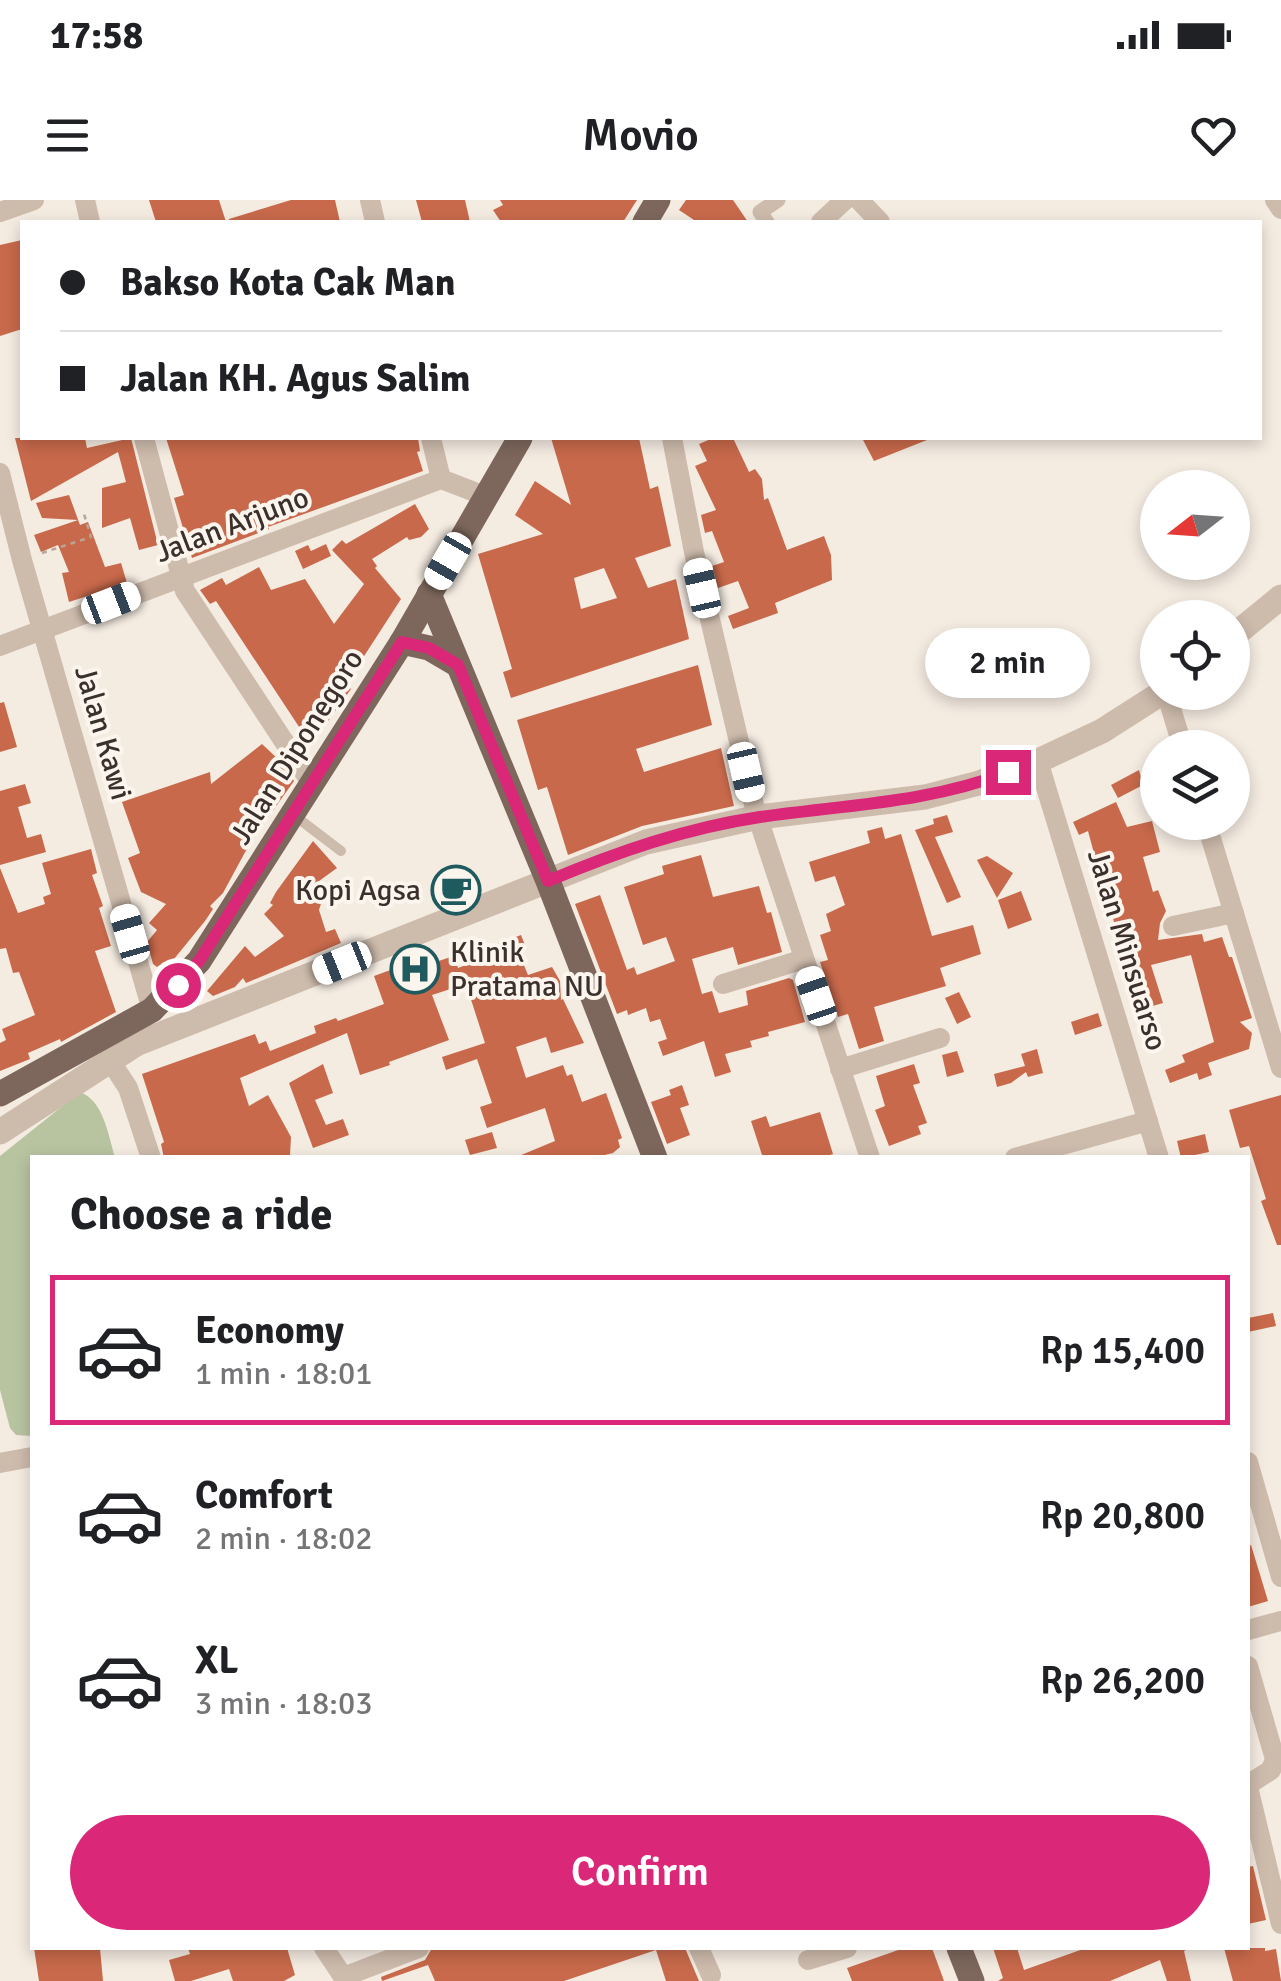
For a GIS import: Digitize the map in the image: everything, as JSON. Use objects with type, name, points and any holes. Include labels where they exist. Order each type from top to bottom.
[{"type":"main road","name":"Jalan Diponegoro","points":[[0,1094],[94,1060],[115,1031],[152,1010],[199,961],[402,642],[519,440]]},
{"type":"main road","points":[[429,594],[548,881],[654,1155]]},
{"type":"main road","points":[[402,642],[429,648],[458,665]]},
{"type":"main road","points":[[960,1950],[972,1981]]},
{"type":"street","points":[[0,212],[34,200]]},
{"type":"street","points":[[766,220],[760,212],[778,200]]},
{"type":"street","points":[[1276,200],[1281,209]]},
{"type":"street","points":[[828,220],[866,210]]},
{"type":"street","points":[[145,440],[180,577],[192,605],[312,784]]},
{"type":"street","points":[[431,440],[441,479],[485,496]]},
{"type":"street","points":[[672,440],[694,552],[759,817],[869,1155]]},
{"type":"street","name":"Jalan Kawi","points":[[0,472],[152,1010]]},
{"type":"street","name":"Jalan Arjuno","points":[[0,646],[441,479]]},
{"type":"street","points":[[1250,622],[1281,597]]},
{"type":"street","points":[[0,1132],[94,1060],[646,842],[759,817],[925,797],[979,783],[1102,731],[1140,707]]},
{"type":"street","name":"Jalan Minsuarso","points":[[1038,761],[1157,1155]]},
{"type":"street","points":[[1212,840],[1234,913],[1272,1003],[1281,1068]]},
{"type":"street","points":[[1173,926],[1234,913]]},
{"type":"street","points":[[723,984],[804,960]]},
{"type":"street","points":[[840,1069],[940,1038]]},
{"type":"street","points":[[94,1060],[128,1088],[150,1155]]},
{"type":"street","points":[[1027,1155],[1148,1121]]},
{"type":"street","points":[[0,1463],[30,1458]]},
{"type":"street","points":[[1250,1469],[1281,1576]]},
{"type":"street","points":[[1250,1629],[1281,1620]]},
{"type":"street","points":[[1250,1673],[1275,1759],[1271,1770],[1250,1783]]},
{"type":"street","points":[[1250,1794],[1281,1924]]},
{"type":"street","points":[[325,1950],[344,1979],[414,1950]]},
{"type":"street","points":[[700,1950],[711,1975]]},
{"type":"street","points":[[808,1960],[840,1950]]},
{"type":"lane","points":[[294,815],[342,851]]},
{"type":"path","points":[[22,560],[91,537],[84,514]]},
{"type":"green space","points":[[80,1092],[100,1111],[114,1155],[30,1155],[30,1436],[16,1435],[10,1428],[0,1390],[0,1156]]},
{"type":"building","points":[[149,200],[219,200],[225,220],[155,220]]},
{"type":"building","points":[[291,200],[335,200],[340,220],[229,220]]},
{"type":"building","points":[[416,200],[465,200],[470,220],[421,220]]},
{"type":"building","points":[[500,200],[637,200],[624,220],[500,220],[493,210],[503,205]]},
{"type":"building","points":[[686,200],[733,200],[747,220],[694,220],[679,210]]},
{"type":"building","points":[[20,240],[20,330],[0,336],[0,245]]},
{"type":"building","points":[[15,438],[85,440],[87,448],[132,440],[158,545],[139,550],[130,518],[102,528],[102,488],[126,482],[118,452],[31,501]]},
{"type":"building","points":[[167,440],[418,440],[417,452],[423,471],[192,558],[174,498],[184,495]]},
{"type":"building","points":[[552,440],[639,440],[650,489],[658,486],[671,546],[635,558],[648,588],[676,579],[689,639],[511,698],[503,672],[512,669],[478,554],[543,534],[515,515],[535,481],[571,505]],"holes":[[[604,568],[617,598],[581,609],[574,578]]]},
{"type":"building","points":[[734,440],[749,472],[755,469],[762,479],[764,500],[768,498],[787,550],[824,536],[831,555],[832,580],[775,603],[778,613],[733,629],[728,616],[749,608],[738,581],[718,588],[712,566],[724,562],[712,531],[705,533],[701,515],[716,510],[695,466],[707,461],[699,444]]},
{"type":"building","points":[[863,440],[927,440],[874,461]]},
{"type":"building","points":[[69,495],[80,525],[88,522],[105,567],[121,563],[127,583],[69,602],[62,573],[69,572],[58,545],[41,552],[34,535],[78,520],[42,518],[36,503]]},
{"type":"building","points":[[415,504],[429,529],[421,537],[407,537],[372,559],[401,599],[346,684],[351,689],[311,745],[216,601],[210,604],[200,590],[222,578],[226,585],[259,567],[271,590],[305,579],[334,624],[364,584],[332,550],[342,540],[346,544]]},
{"type":"building","points":[[326,544],[331,556],[303,569],[295,551],[308,545],[311,551]]},
{"type":"building","points":[[698,665],[712,725],[636,749],[644,772],[721,748],[734,806],[642,826],[568,855],[547,787],[538,790],[517,720]]},
{"type":"building","points":[[4,702],[17,747],[0,752],[0,703]]},
{"type":"building","points":[[262,744],[294,781],[250,843],[223,893],[210,906],[213,909],[205,921],[165,968],[157,967],[147,942],[157,930],[149,923],[166,904],[141,892],[128,858],[140,853],[122,802],[210,772],[211,784]]},
{"type":"building","points":[[1139,770],[1140,787],[1118,798],[1111,785]]},
{"type":"building","points":[[25,784],[31,803],[18,807],[27,838],[41,834],[46,852],[0,865],[0,791]]},
{"type":"building","points":[[1116,802],[1127,827],[1140,824],[1140,840],[1157,840],[1160,852],[1143,857],[1153,892],[1158,890],[1166,911],[1158,940],[1202,934],[1204,942],[1222,937],[1252,1018],[1240,1022],[1252,1033],[1249,1049],[1208,1063],[1212,1075],[1199,1080],[1197,1073],[1170,1083],[1165,1070],[1185,1062],[1182,1055],[1214,1042],[1191,955],[1151,965],[1163,1003],[1139,1010],[1114,943],[1119,942],[1111,910],[1103,912],[1108,866],[1098,868],[1088,831],[1079,835],[1073,822]]},
{"type":"building","points":[[947,815],[953,832],[935,837],[961,897],[947,903],[915,830]]},
{"type":"building","points":[[882,827],[885,839],[901,834],[932,936],[973,925],[981,954],[940,968],[946,986],[874,1007],[884,1041],[859,1049],[848,1014],[838,1017],[820,962],[828,960],[820,935],[831,931],[826,914],[845,905],[835,876],[815,882],[809,862],[870,843],[867,831]]},
{"type":"building","points":[[313,841],[337,868],[308,889],[324,894],[319,910],[326,932],[335,929],[341,943],[246,983],[243,978],[235,987],[213,996],[207,991],[245,946],[255,957],[284,936],[264,914]]},
{"type":"building","points":[[91,849],[97,873],[92,875],[111,946],[95,951],[116,1012],[61,1042],[60,1039],[28,1053],[30,1059],[0,1071],[0,1043],[6,1040],[2,1029],[35,1015],[19,972],[13,973],[6,948],[0,949],[0,868],[18,913],[45,904],[43,897],[51,894],[42,863]]},
{"type":"building","points":[[701,855],[713,897],[759,886],[782,952],[738,965],[733,947],[692,959],[702,994],[712,991],[719,1013],[748,1005],[746,991],[789,978],[793,980],[805,1022],[768,1032],[769,1036],[750,1041],[752,1047],[725,1054],[731,1072],[715,1077],[704,1041],[663,1056],[658,1042],[667,1039],[660,1019],[650,1022],[646,1008],[628,1015],[627,1010],[617,1014],[575,904],[600,895],[627,970],[634,967],[637,975],[675,961],[666,937],[643,945],[624,887],[664,874],[662,866]]},
{"type":"building","points":[[987,856],[1013,873],[997,898],[977,860]]},
{"type":"building","name":"Kopi Agsa","points":[[462,866],[474,893],[444,905],[434,880]]},
{"type":"building","points":[[1021,891],[1032,920],[1008,929],[998,900]]},
{"type":"building","points":[[521,935],[526,948],[518,951],[528,975],[552,967],[560,981],[561,1000],[584,1043],[551,1053],[546,1037],[516,1047],[526,1078],[563,1065],[567,1076],[572,1074],[582,1102],[606,1093],[622,1138],[613,1153],[521,1155],[555,1141],[545,1108],[487,1128],[480,1107],[492,1103],[477,1059],[446,1070],[442,1057],[485,1043],[466,984],[432,995],[449,1040],[389,1062],[390,1065],[360,1075],[347,1033],[240,1078],[249,1106],[268,1095],[291,1137],[290,1155],[163,1155],[164,1142],[142,1074],[255,1034],[259,1044],[266,1041],[270,1051],[316,1033],[314,1026],[384,1004],[374,976],[418,960],[420,967],[454,956],[458,968],[498,953],[495,945]]},
{"type":"building","points":[[959,992],[971,1017],[957,1024],[945,998]]},
{"type":"building","points":[[1098,1013],[1102,1026],[1075,1035],[1071,1022]]},
{"type":"building","points":[[1037,1049],[1043,1073],[1028,1077],[1026,1072],[997,1087],[994,1074],[1025,1066],[1021,1054]]},
{"type":"building","points":[[957,1051],[964,1072],[947,1077],[942,1055]]},
{"type":"building","points":[[323,1064],[333,1093],[315,1100],[326,1125],[343,1119],[349,1135],[313,1148],[289,1083]]},
{"type":"building","points":[[914,1064],[920,1083],[913,1085],[927,1123],[918,1126],[921,1134],[889,1146],[875,1110],[885,1106],[876,1076]]},
{"type":"building","points":[[682,1085],[689,1105],[680,1108],[690,1135],[667,1144],[651,1102],[671,1095],[669,1090]]},
{"type":"building","points":[[1281,1095],[1281,1245],[1277,1245],[1261,1201],[1266,1199],[1249,1146],[1240,1148],[1229,1110]]},
{"type":"building","points":[[820,1112],[833,1154],[762,1155],[751,1121],[766,1116],[770,1127]]},
{"type":"building","points":[[492,1132],[497,1148],[470,1155],[465,1140]]},
{"type":"building","points":[[1205,1134],[1209,1152],[1180,1155],[1177,1141]]},
{"type":"building","points":[[1273,1313],[1276,1326],[1250,1332],[1250,1318]]},
{"type":"building","points":[[1250,1545],[1268,1601],[1250,1606]]},
{"type":"building","points":[[1253,1866],[1266,1920],[1250,1924]]},
{"type":"building","points":[[1276,1949],[1281,1981],[1233,1981],[1225,1950]]},
{"type":"building","points":[[34,1950],[100,1950],[103,1981],[39,1981]]},
{"type":"building","points":[[189,1950],[288,1950],[295,1975],[284,1981],[233,1981],[229,1969],[191,1981],[175,1981],[169,1960],[190,1954]]},
{"type":"building","points":[[431,1950],[656,1950],[564,1981],[435,1981],[428,1965],[382,1981],[381,1977],[425,1960]]},
{"type":"building","points":[[656,1950],[686,1950],[699,1981],[666,1981]]},
{"type":"building","points":[[898,1950],[933,1950],[944,1981],[852,1981],[847,1968]]},
{"type":"building","points":[[994,1950],[1018,1950],[1024,1970],[1080,1950],[1186,1950],[1191,1981],[1167,1981],[1160,1960],[1110,1981],[998,1981],[1003,1978]]},
{"type":"place","name":"Kopi Agsa","points":[[456,890]]},
{"type":"place","name":"Klinik Pratama NU","points":[[415,969]]},
{"type":"route","points":[[178,985],[199,961],[402,642],[429,648],[458,665],[548,881],[646,842],[702,828],[759,817],[925,797],[1008,772]]}]
